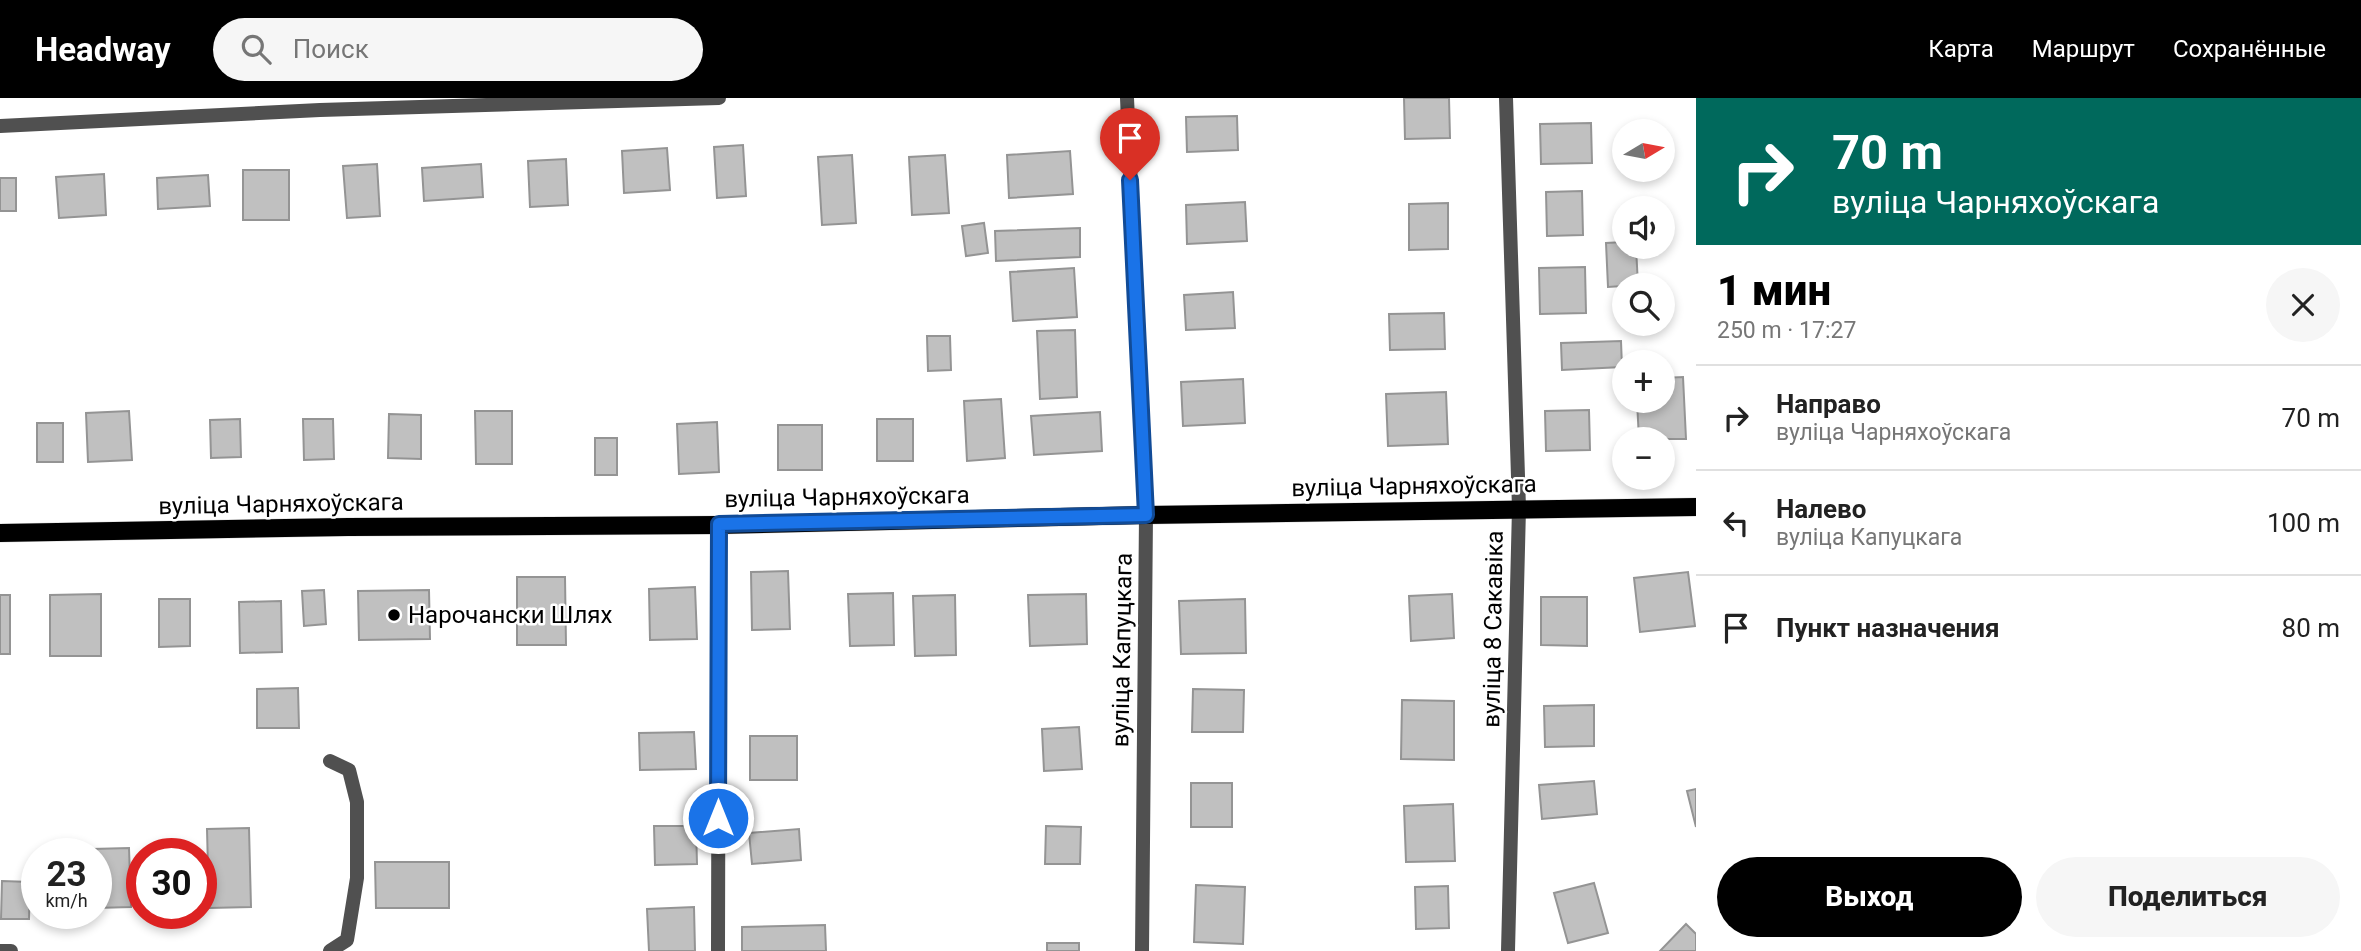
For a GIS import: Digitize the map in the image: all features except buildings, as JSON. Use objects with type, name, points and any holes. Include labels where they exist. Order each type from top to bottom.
[{"type":"main road","name":"вуліца Чарняхоўскага","points":[[0,533],[1696,507]]},
{"type":"street","points":[[0,126],[320,104],[719,98]]},
{"type":"street","name":"вуліца Капуцкага","points":[[1127,98],[1146,515],[1142,951]]},
{"type":"street","name":"вуліца 8 Сакавіка","points":[[1506,98],[1519,508],[1508,951]]},
{"type":"street","points":[[718,951],[719,524]]},
{"type":"street","points":[[330,761],[349,770],[357,802],[357,878],[347,940],[330,951]]},
{"type":"street","points":[[0,951],[11,951]]},
{"type":"place","name":"Нарочански Шлях","points":[[394,615]]},
{"type":"route","points":[[718,818],[719,524],[1146,515],[1130,180]]}]
